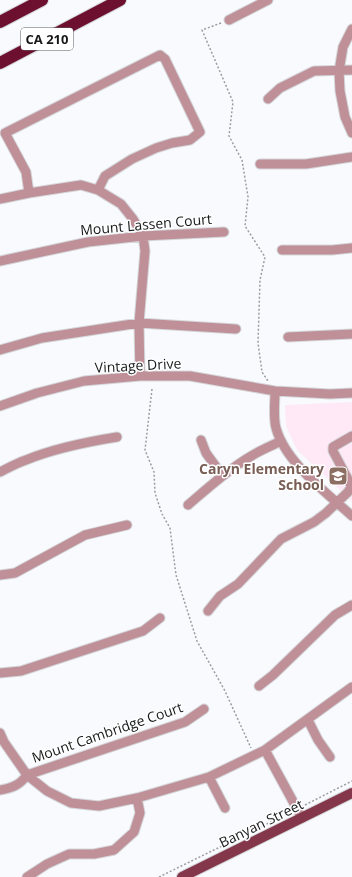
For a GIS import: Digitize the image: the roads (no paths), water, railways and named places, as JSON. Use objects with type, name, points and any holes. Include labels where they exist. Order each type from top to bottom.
[{"type":"highway","name":"CA 210","points":[[0,22],[42,0]]},
{"type":"highway","name":"CA 210","points":[[0,63],[120,0]]},
{"type":"main road","name":"Banyan Street","points":[[182,877],[352,793]]},
{"type":"street","points":[[228,20],[268,0]]},
{"type":"street","points":[[352,29],[343,47],[339,71],[340,91],[345,117],[352,133]]},
{"type":"street","points":[[29,193],[26,172],[5,133],[160,55],[165,59],[200,132],[190,140],[172,143],[156,148],[132,159],[105,176],[98,190]]},
{"type":"street","points":[[268,99],[280,88],[314,71],[352,70]]},
{"type":"street","points":[[260,164],[306,164],[352,157]]},
{"type":"street","points":[[0,199],[81,184],[98,190],[121,204],[133,218],[143,236],[145,251],[139,323],[140,376]]},
{"type":"street","name":"Mount Lassen Court","points":[[0,261],[88,242],[143,236],[224,232]]},
{"type":"street","points":[[282,250],[332,250],[352,248]]},
{"type":"street","points":[[0,350],[42,338],[139,323],[236,329]]},
{"type":"street","points":[[288,337],[352,334]]},
{"type":"street","name":"Vintage Drive","points":[[0,406],[37,393],[84,382],[140,376],[190,376],[275,391],[330,394],[352,393]]},
{"type":"street","points":[[275,391],[275,427],[291,458],[352,516]]},
{"type":"street","points":[[208,611],[220,596],[238,584],[281,539],[314,522],[348,492],[350,483],[333,450],[333,447],[352,436]]},
{"type":"street","points":[[0,472],[25,460],[45,453],[79,444],[117,437]]},
{"type":"street","points":[[201,440],[206,453],[222,475]]},
{"type":"street","points":[[188,505],[222,475],[254,454],[281,441]]},
{"type":"street","points":[[0,575],[15,572],[85,535],[127,525]]},
{"type":"street","points":[[259,686],[273,675],[334,615],[352,605]]},
{"type":"street","points":[[0,673],[21,671],[143,631],[160,618]]},
{"type":"street","points":[[0,733],[4,742],[26,775],[47,791],[70,803],[99,806],[137,798],[209,777],[254,756],[308,720],[352,687]]},
{"type":"street","name":"Mount Cambridge Court","points":[[0,790],[11,788],[22,782],[26,775],[185,722],[204,709]]},
{"type":"street","points":[[308,720],[318,740],[330,757]]},
{"type":"street","points":[[264,750],[302,818]]},
{"type":"street","points":[[209,777],[226,808]]},
{"type":"street","points":[[27,877],[47,864],[69,854],[94,854],[114,850],[134,832],[140,813],[137,798]]},
{"type":"place","name":"Caryn Elementary School","points":[[338,476]]}]
